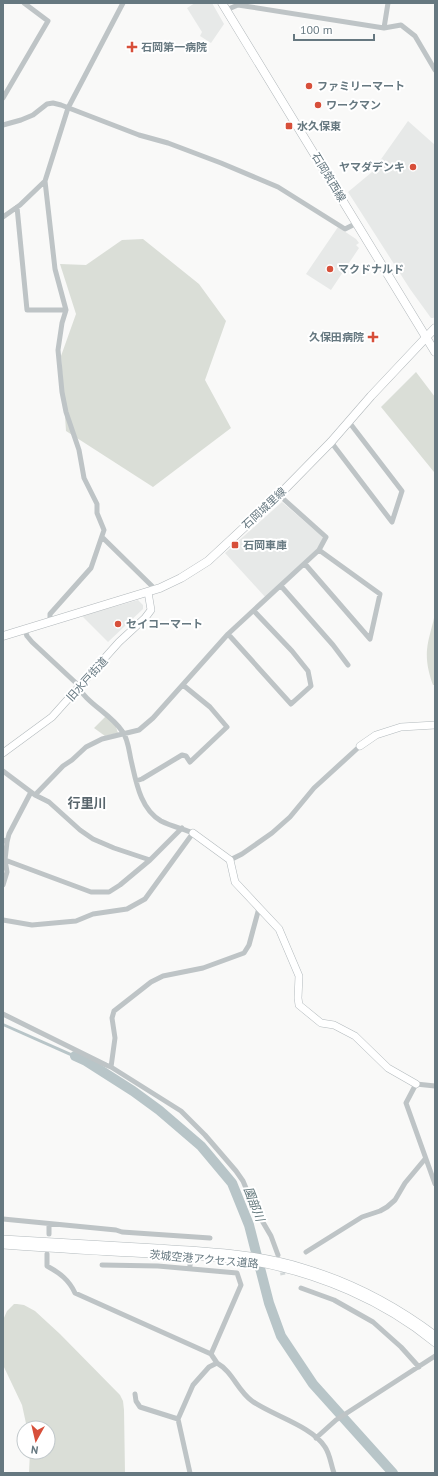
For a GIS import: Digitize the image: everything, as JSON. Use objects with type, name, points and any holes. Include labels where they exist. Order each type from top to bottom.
[{"type":"main road","name":"石岡筑西線","points":[[224,6],[435,352]]},
{"type":"main road","name":"石岡城里線","points":[[3,636],[24,628],[151,591],[182,578],[208,561],[279,495],[331,442],[426,336],[435,328]]},
{"type":"main road","name":"旧水戸街道","points":[[3,753],[52,717],[119,642],[145,618],[150,610],[151,591]]},
{"type":"main road","points":[[360,746],[376,736],[401,726],[435,725]]},
{"type":"main road","points":[[193,833],[230,860],[235,882],[279,929],[299,976],[299,1005],[321,1023],[334,1025],[355,1036],[388,1068],[416,1084]]},
{"type":"main road","name":"茨城空港アクセス道路","points":[[3,1239],[200,1250],[253,1259]]},
{"type":"main road","name":"茨城空港アクセス道路","points":[[3,1246],[275,1260],[312,1277],[359,1295],[434,1339]]},
{"type":"street","points":[[3,98],[48,21],[24,3]]},
{"type":"street","points":[[50,621],[50,614],[91,568],[104,530],[97,513],[97,504],[84,478],[79,450],[66,412],[62,392],[58,350],[62,323],[66,310],[55,268],[45,181],[68,108],[123,3]]},
{"type":"street","points":[[384,28],[388,3]]},
{"type":"street","points":[[224,6],[238,5],[384,28],[401,25],[415,36],[435,70]]},
{"type":"street","points":[[3,124],[22,120],[33,115],[47,104],[53,103],[139,135],[168,143],[228,166],[278,188],[345,229],[357,223]]},
{"type":"street","points":[[3,216],[17,207],[45,181]]},
{"type":"street","points":[[17,207],[27,310],[66,310]]},
{"type":"street","points":[[331,442],[392,522],[402,492],[349,422]]},
{"type":"street","points":[[3,885],[7,872],[5,841],[33,793],[86,746],[102,739],[139,730],[153,718],[228,634],[319,550],[326,537],[279,495]]},
{"type":"street","points":[[102,537],[151,591]]},
{"type":"street","points":[[305,564],[370,639],[380,594],[319,550]]},
{"type":"street","points":[[281,586],[334,645],[348,665]]},
{"type":"street","points":[[228,634],[291,704],[311,686],[308,671],[292,651],[254,611]]},
{"type":"street","points":[[3,920],[32,925],[76,921],[92,914],[127,909],[145,899],[193,833],[161,821],[150,810],[140,795],[125,734],[118,725],[78,688],[76,683],[32,642],[27,636],[24,628]]},
{"type":"street","points":[[136,781],[142,779],[182,755],[186,756],[190,762],[227,727],[210,707],[183,685]]},
{"type":"street","points":[[230,860],[242,854],[272,833],[290,817],[314,788],[360,746]]},
{"type":"street","points":[[3,771],[33,793],[49,802],[80,830],[93,839],[150,860]]},
{"type":"street","points":[[6,860],[91,892],[104,893],[120,886],[150,860],[182,828]]},
{"type":"street","points":[[111,1066],[115,1038],[112,1018],[114,1012],[151,982],[163,976],[203,968],[244,953],[249,945],[259,908]]},
{"type":"street","points":[[3,1014],[106,1066],[111,1066],[181,1111],[205,1135],[243,1181],[254,1207],[271,1236],[275,1260]]},
{"type":"street","points":[[435,1086],[416,1084],[406,1103],[435,1184]]},
{"type":"street","points":[[306,1252],[362,1217],[387,1207],[395,1200],[425,1159]]},
{"type":"street","points":[[3,1220],[116,1230],[122,1232],[210,1238]]},
{"type":"street","points":[[49,1224],[49,1234]]},
{"type":"street","points":[[192,1237],[192,1244]]},
{"type":"street","points":[[48,1254],[47,1266],[68,1280],[75,1293],[211,1354],[217,1363],[226,1368],[245,1395],[254,1402],[281,1416],[316,1438],[327,1450],[334,1473]]},
{"type":"street","points":[[190,1261],[190,1268]]},
{"type":"street","points":[[102,1265],[190,1268],[236,1273],[241,1285],[211,1354]]},
{"type":"street","points":[[301,1288],[334,1300],[373,1322],[401,1346],[419,1367]]},
{"type":"street","points":[[316,1438],[336,1420],[435,1356]]},
{"type":"street","points":[[190,1473],[178,1419],[193,1385],[210,1367],[217,1363]]},
{"type":"street","points":[[135,1394],[136,1401],[140,1407],[178,1419]]},
{"type":"shaded area","points":[[195,3],[212,3],[224,24],[211,43],[200,36],[202,32],[187,8]]},
{"type":"shaded area","points":[[408,121],[435,145],[435,317],[433,318],[431,318],[410,289],[348,192],[372,172]]},
{"type":"shaded area","points":[[338,227],[356,239],[359,243],[356,245],[359,248],[331,290],[306,274]]},
{"type":"shaded area","points":[[143,239],[199,284],[226,321],[205,380],[231,428],[153,487],[66,431],[61,356],[76,314],[60,264],[86,265],[122,240]]},
{"type":"shaded area","points":[[416,372],[435,397],[434,472],[381,407]]},
{"type":"shaded area","points":[[282,502],[324,538],[317,549],[266,598],[225,553]]},
{"type":"shaded area","name":"セイコーマート","points":[[138,600],[143,605],[143,609],[108,642],[82,616]]},
{"type":"shaded area","points":[[435,613],[435,685],[433,685],[428,668],[427,650]]},
{"type":"shaded area","points":[[106,716],[115,724],[118,733],[105,736],[94,728]]},
{"type":"shaded area","points":[[3,1023],[87,1060],[86,1063],[3,1026]]},
{"type":"shaded area","points":[[14,1304],[24,1305],[35,1311],[60,1334],[120,1395],[123,1401],[124,1410],[125,1473],[29,1473],[30,1460],[56,1460],[56,1420],[25,1420],[22,1405],[3,1365],[3,1320],[7,1311]]},
{"type":"waterway","name":"園部川","points":[[75,1056],[86,1061],[133,1091],[159,1110],[201,1146],[232,1183],[249,1225],[269,1303],[281,1336],[313,1384],[393,1473]]},
{"type":"tunnel","points":[[281,1265],[283,1275]]},
{"type":"place","name":"石岡第一病院","points":[[132,47]]},
{"type":"place","name":"ファミリーマート","points":[[309,86]]},
{"type":"place","name":"ワークマン","points":[[318,105]]},
{"type":"place","name":"水久保東","points":[[289,126]]},
{"type":"place","name":"ヤマダデンキ","points":[[413,167]]},
{"type":"place","name":"マクドナルド","points":[[330,269]]},
{"type":"place","name":"久保田病院","points":[[373,337]]},
{"type":"place","name":"石岡車庫","points":[[235,545]]},
{"type":"place","name":"セイコーマート","points":[[118,624]]},
{"type":"district","name":"行里川","points":[[87,803]]}]
